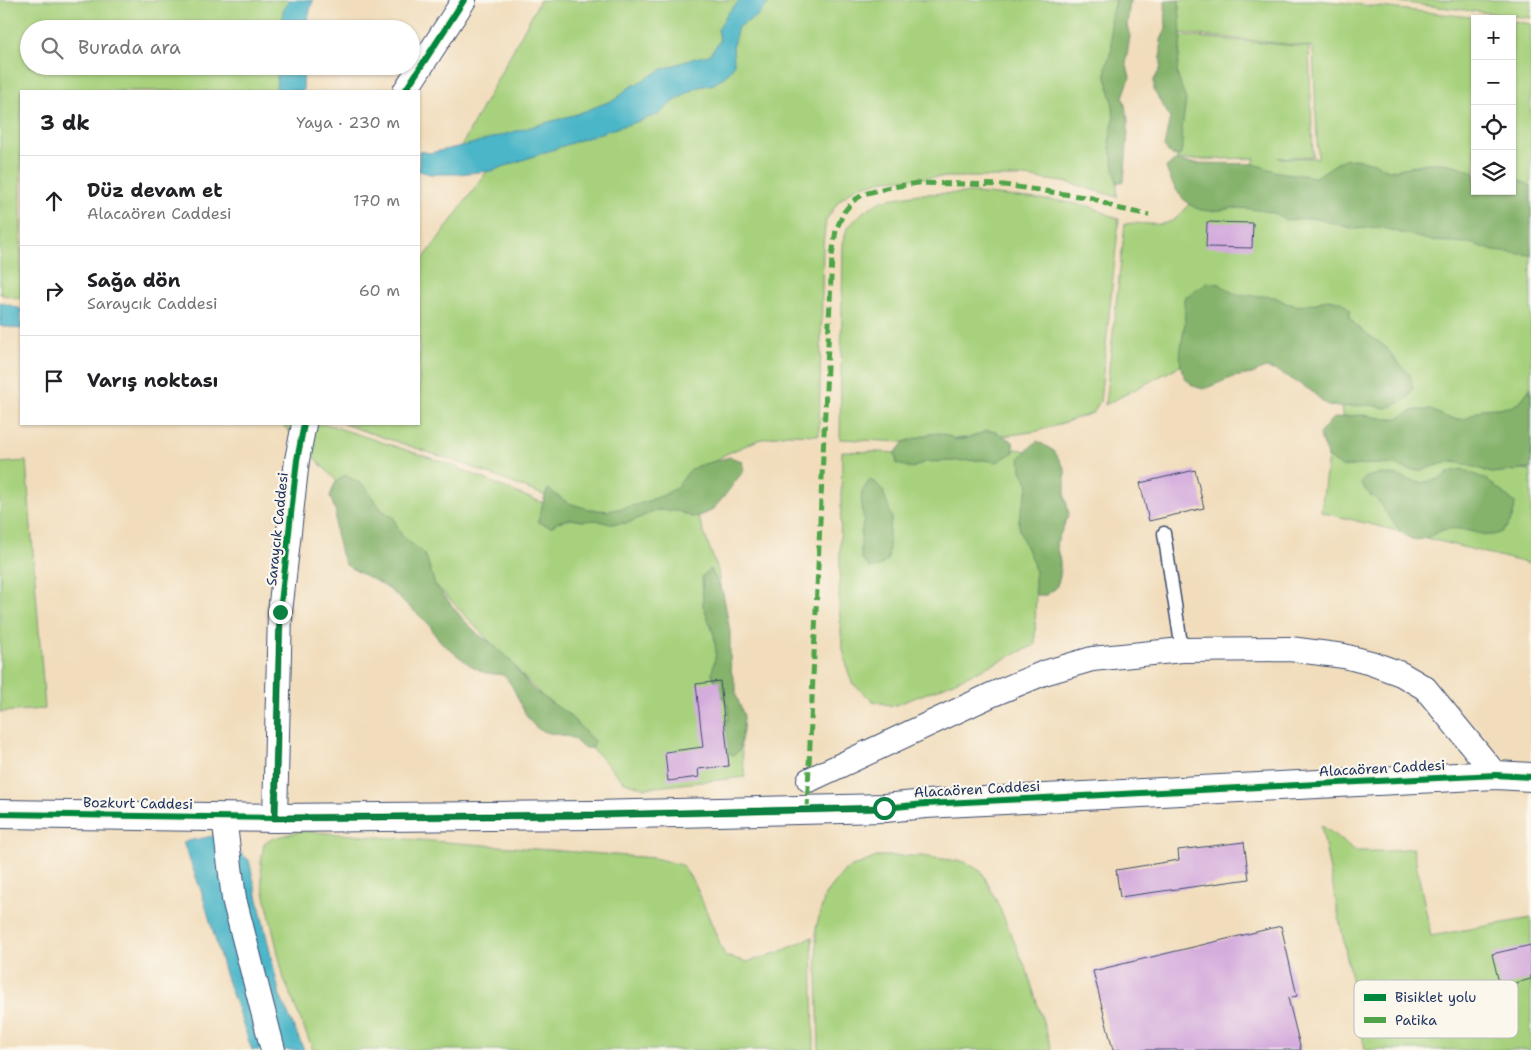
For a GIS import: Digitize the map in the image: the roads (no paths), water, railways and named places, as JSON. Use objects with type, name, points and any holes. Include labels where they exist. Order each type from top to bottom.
[{"type":"street","points":[[420,68],[464,0]]},
{"type":"street","points":[[406,90],[415,75]]},
{"type":"street","name":"Saraycık Caddesi","points":[[275,818],[280,612],[297,460],[304,425]]},
{"type":"street","points":[[809,780],[991,695],[1044,673],[1092,659],[1182,650],[1290,649],[1344,656],[1371,663],[1401,674],[1426,688],[1496,775]]},
{"type":"street","name":"Alacaören Caddesi","points":[[275,818],[594,815],[884,808],[944,803],[1496,775],[1531,777]]},
{"type":"street","name":"Bozkurt Caddesi","points":[[0,814],[275,818]]},
{"type":"street","points":[[224,817],[234,899],[273,1050]]},
{"type":"lane","points":[[1164,533],[1182,650]]},
{"type":"water","points":[[289,0],[313,0],[307,20],[282,20],[283,11]]},
{"type":"water","points":[[740,0],[772,0],[757,16],[738,27],[733,45],[734,64],[729,73],[714,84],[699,87],[689,92],[669,105],[660,114],[491,171],[457,174],[430,174],[420,171],[420,151],[430,153],[467,145],[577,114],[616,99],[627,89],[663,69],[709,55],[720,41],[718,29],[727,14]]},
{"type":"water","points":[[277,75],[304,75],[303,90],[276,90]]},
{"type":"water","points":[[0,302],[20,309],[20,329],[0,326]]},
{"type":"water","points":[[218,835],[249,860],[280,996],[304,1050],[252,1050],[226,977],[202,893],[183,842]]}]
